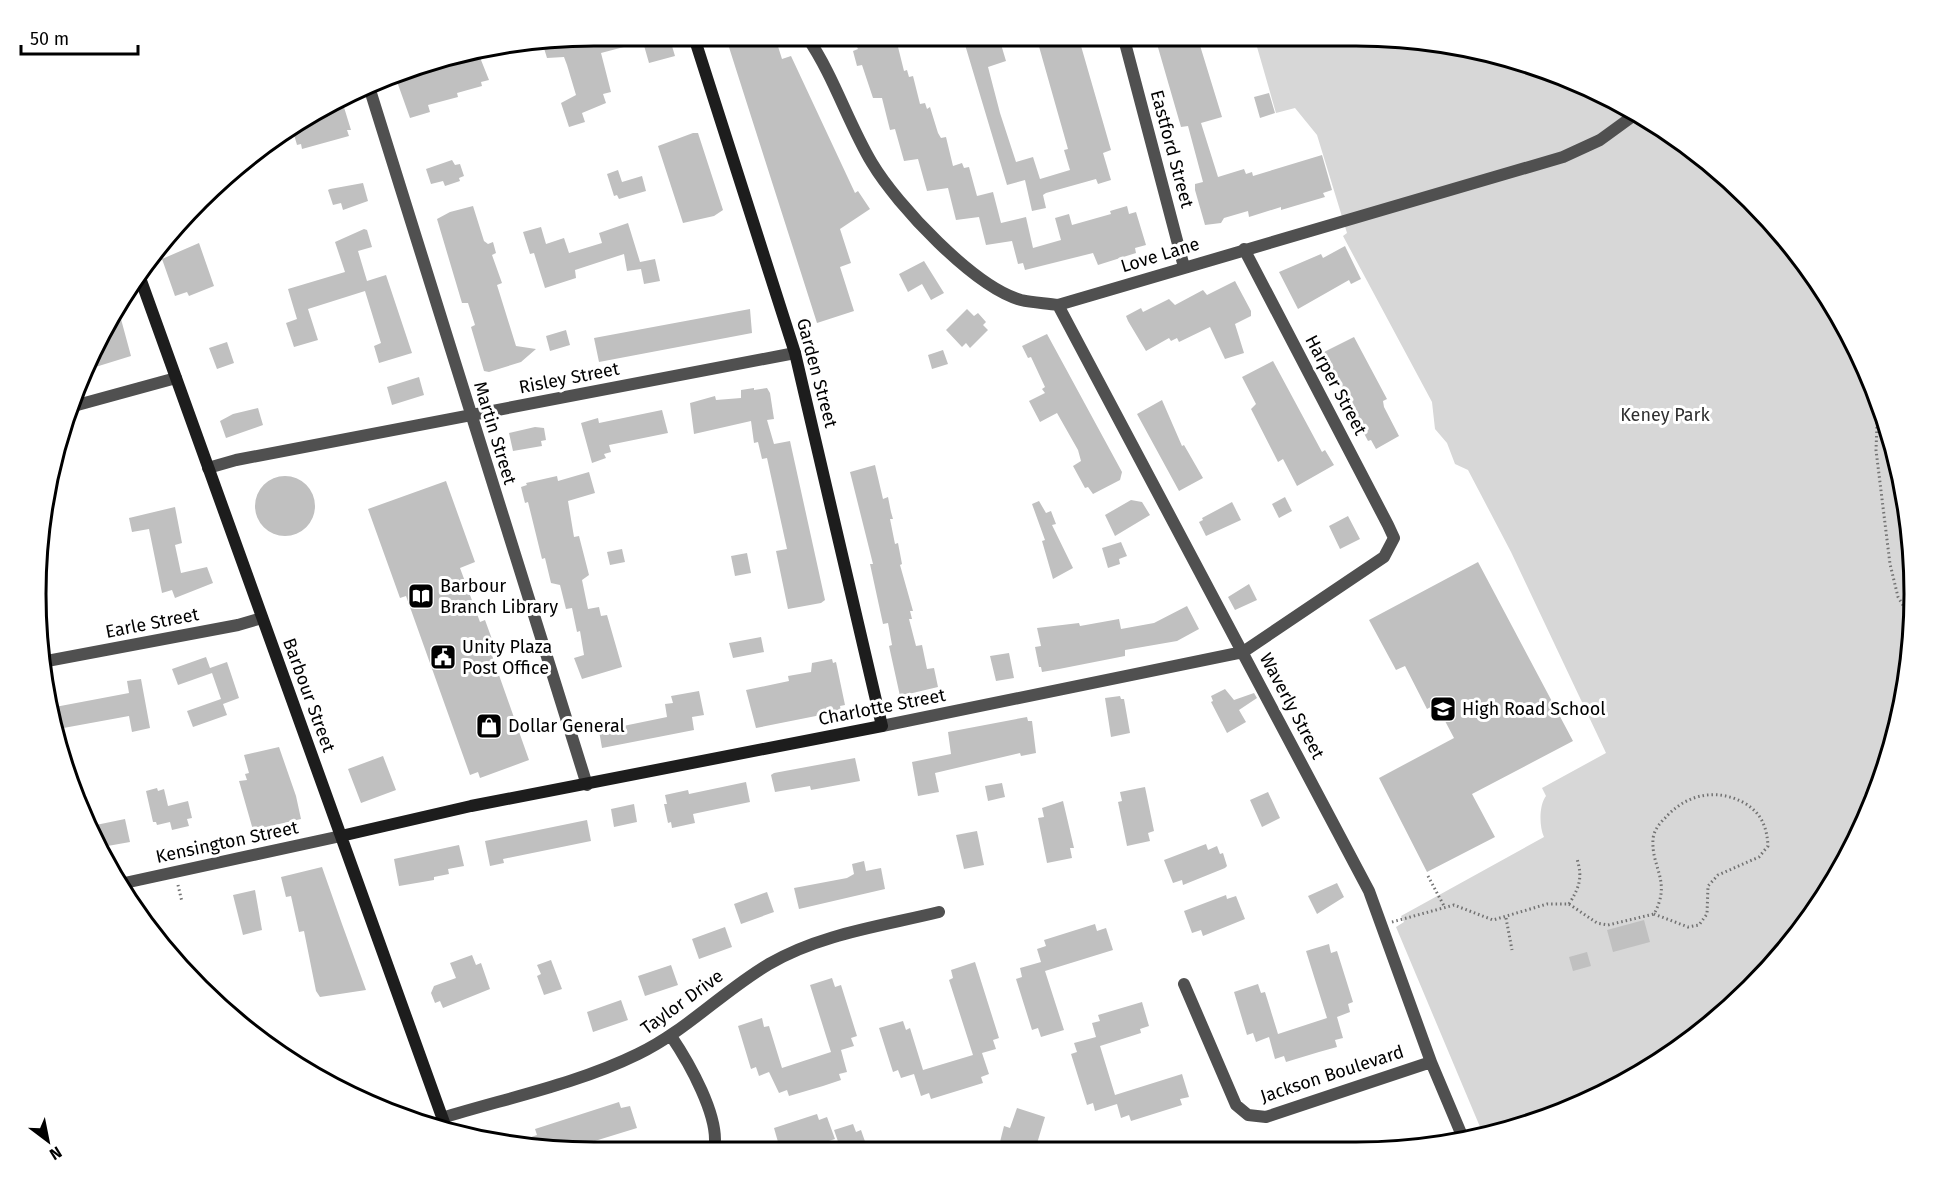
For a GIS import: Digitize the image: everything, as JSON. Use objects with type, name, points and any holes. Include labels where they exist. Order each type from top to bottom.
[{"type":"street","name":"Garden Street","points":[[697,46],[795,353],[882,726]]},
{"type":"street","name":"Love Lane","points":[[812,46],[872,162],[900,202],[944,248],[990,284],[1020,300],[1058,305],[1563,157],[1599,140],[1628,119]]},
{"type":"street","name":"Eastford Street","points":[[1127,46],[1184,267]]},
{"type":"street","name":"Martin Street","points":[[371,94],[587,786]]},
{"type":"street","name":"Harper Street","points":[[1244,249],[1394,538]]},
{"type":"street","name":"Barbour Street","points":[[143,285],[443,1121]]},
{"type":"street","name":"Waverly Street","points":[[1058,305],[1161,504],[1243,652],[1369,891],[1431,1062],[1461,1132]]},
{"type":"street","name":"Risley Street","points":[[208,468],[236,460],[795,353]]},
{"type":"street","points":[[81,404],[176,378]]},
{"type":"street","name":"Charlotte Street","points":[[341,836],[471,806],[587,786],[1243,652],[1384,557],[1394,538]]},
{"type":"street","name":"Earle Street","points":[[51,660],[238,625],[262,618]]},
{"type":"street","name":"Kensington Street","points":[[129,883],[341,836]]},
{"type":"street","name":"Taylor Drive","points":[[447,1122],[606,1068],[671,1036],[724,993],[792,952],[831,938],[939,912]]},
{"type":"street","name":"Jackson Boulevard","points":[[1184,984],[1236,1105],[1248,1115],[1266,1116],[1431,1062]]},
{"type":"street","points":[[671,1036],[686,1057],[711,1117],[716,1142]]},
{"type":"path","points":[[1877,427],[1876,450],[1890,564],[1898,597],[1903,606]]},
{"type":"path","points":[[1382,926],[1444,906],[1454,905],[1493,920],[1506,918],[1547,903],[1569,904],[1597,923],[1608,925],[1654,914],[1688,927],[1699,925],[1707,914],[1708,886],[1718,875],[1759,857],[1768,846],[1767,829],[1754,810],[1736,798],[1716,795],[1693,796],[1674,808],[1657,826],[1653,839],[1662,886],[1659,904],[1654,914]]},
{"type":"path","points":[[1569,904],[1579,888],[1581,873],[1577,859]]},
{"type":"path","points":[[1428,876],[1444,906]]},
{"type":"path","points":[[1506,918],[1512,950]]},
{"type":"green space","name":"Keney Park","points":[[1257,46],[1356,46],[1427,51],[1462,57],[1497,65],[1565,88],[1630,120],[1660,139],[1717,182],[1768,233],[1811,290],[1847,352],[1862,385],[1885,453],[1893,488],[1899,523],[1904,594],[1899,666],[1893,701],[1885,736],[1862,804],[1847,837],[1811,899],[1768,956],[1743,982],[1717,1007],[1660,1050],[1630,1069],[1565,1101],[1480,1128],[1396,927],[1404,922],[1401,916],[1544,837],[1540,816],[1546,796],[1542,788],[1606,753],[1511,552],[1468,470],[1455,464],[1447,443],[1435,429],[1432,402],[1343,236],[1347,233],[1317,135],[1295,108],[1276,113]]},
{"type":"building","points":[[628,46],[601,53],[611,92],[603,94],[606,103],[582,113],[585,122],[569,127],[561,103],[576,95],[567,65],[564,57],[547,58],[544,49]]},
{"type":"building","points":[[644,46],[672,46],[675,56],[649,63]]},
{"type":"building","points":[[729,46],[778,46],[782,59],[791,56],[855,193],[858,191],[870,209],[840,229],[851,263],[840,267],[854,311],[817,323]]},
{"type":"building","points":[[898,46],[904,71],[907,70],[909,77],[913,76],[920,104],[925,103],[927,109],[930,107],[938,133],[941,138],[946,137],[953,166],[962,163],[964,168],[969,167],[977,196],[993,192],[1001,223],[1026,217],[1033,248],[1061,240],[1055,218],[1069,214],[1072,225],[1111,214],[1110,211],[1127,206],[1129,214],[1136,212],[1146,245],[1135,248],[1136,253],[1098,265],[1093,253],[1025,270],[1023,263],[1018,264],[1012,241],[986,245],[979,217],[956,220],[948,188],[927,191],[918,159],[904,161],[895,129],[890,130],[882,98],[873,98],[862,65],[857,66],[853,51],[858,49],[857,47]]},
{"type":"building","points":[[965,46],[1002,46],[1006,61],[988,67],[1000,113],[1016,162],[1033,157],[1040,179],[1070,170],[1064,150],[1068,149],[1039,46],[1081,46],[1111,150],[1103,153],[1111,180],[1098,184],[1096,179],[1046,193],[1043,195],[1046,208],[1032,211],[1025,180],[1007,185]]},
{"type":"building","points":[[1158,46],[1200,46],[1222,117],[1201,123],[1218,177],[1244,169],[1246,174],[1252,172],[1253,176],[1322,155],[1332,190],[1323,193],[1325,197],[1281,210],[1281,207],[1249,217],[1248,211],[1224,218],[1221,223],[1205,225],[1195,190],[1195,184],[1203,182],[1188,126],[1181,127]]},
{"type":"building","points":[[480,59],[489,80],[481,82],[482,86],[457,93],[458,97],[428,105],[430,112],[410,118],[398,83],[453,65]]},
{"type":"building","points":[[1269,93],[1275,113],[1260,118],[1254,97]]},
{"type":"building","points":[[344,107],[351,130],[347,130],[349,136],[302,149],[301,144],[297,145],[294,136]]},
{"type":"building","points":[[698,133],[723,210],[714,216],[683,223],[658,146]]},
{"type":"building","points":[[452,160],[455,165],[460,164],[464,176],[459,178],[460,181],[445,186],[443,181],[431,184],[426,169]]},
{"type":"building","points":[[618,170],[622,182],[642,176],[646,191],[619,199],[617,195],[614,196],[607,174]]},
{"type":"building","points":[[363,183],[368,201],[343,210],[341,203],[333,205],[328,190]]},
{"type":"building","points":[[473,206],[484,241],[488,244],[493,242],[496,253],[492,255],[502,283],[497,285],[516,346],[536,349],[521,362],[489,372],[484,371],[471,327],[475,325],[468,303],[462,303],[437,219],[450,212]]},
{"type":"building","points":[[628,223],[640,262],[655,259],[660,281],[644,284],[641,269],[627,271],[624,254],[575,270],[576,278],[545,288],[534,253],[530,254],[523,232],[541,227],[546,244],[564,238],[569,253],[602,243],[599,233]]},
{"type":"building","points":[[364,229],[367,230],[372,247],[358,251],[367,281],[386,275],[412,353],[379,363],[374,346],[381,343],[365,291],[308,309],[318,340],[294,347],[286,323],[297,319],[288,289],[345,272],[335,242]]},
{"type":"building","points":[[199,243],[214,286],[189,296],[187,292],[175,296],[162,259]]},
{"type":"building","points":[[1345,246],[1361,279],[1351,284],[1349,280],[1298,309],[1279,272],[1321,254],[1323,258]]},
{"type":"building","points":[[924,261],[944,293],[931,300],[922,284],[908,292],[899,274]]},
{"type":"building","points":[[1235,281],[1251,311],[1251,316],[1235,324],[1244,353],[1225,359],[1210,327],[1179,342],[1177,338],[1171,341],[1169,338],[1146,351],[1126,316],[1141,308],[1143,312],[1169,299],[1175,305],[1203,290],[1207,295]]},
{"type":"building","points":[[750,309],[752,333],[599,362],[594,338]]},
{"type":"building","points":[[967,309],[974,316],[978,313],[986,322],[983,325],[988,330],[970,348],[966,343],[962,347],[946,330]]},
{"type":"building","points":[[121,319],[131,356],[96,367]]},
{"type":"building","points":[[566,330],[570,345],[550,351],[546,336]]},
{"type":"building","points":[[1047,334],[1122,472],[1120,480],[1093,494],[1088,487],[1085,488],[1073,466],[1081,461],[1078,450],[1057,413],[1040,422],[1029,401],[1045,393],[1042,389],[1045,387],[1031,357],[1028,358],[1022,346]]},
{"type":"building","points":[[1354,337],[1387,399],[1383,401],[1384,407],[1399,436],[1376,449],[1371,440],[1368,441],[1322,353]]},
{"type":"building","points":[[227,342],[234,363],[217,369],[209,348]]},
{"type":"building","points":[[943,350],[948,364],[932,369],[928,355]]},
{"type":"building","points":[[1273,361],[1322,452],[1325,450],[1334,465],[1297,486],[1283,459],[1278,462],[1251,409],[1256,404],[1242,377]]},
{"type":"building","points":[[419,377],[424,395],[392,405],[387,387]]},
{"type":"building","points":[[754,388],[754,390],[767,388],[770,393],[774,419],[767,420],[774,444],[790,441],[825,600],[821,603],[788,609],[776,551],[787,549],[767,458],[762,459],[758,442],[754,443],[751,421],[694,434],[690,403],[715,396],[716,400],[741,398],[741,390]]},
{"type":"building","points":[[1162,400],[1182,446],[1184,445],[1203,478],[1179,491],[1137,414]]},
{"type":"building","points":[[258,408],[263,425],[226,438],[220,421],[233,414]]},
{"type":"building","points":[[662,410],[668,433],[609,445],[611,452],[604,454],[606,458],[592,463],[581,423],[598,418],[599,423]]},
{"type":"building","points":[[535,427],[544,428],[546,440],[541,441],[542,446],[513,451],[509,433]]},
{"type":"building","points":[[875,465],[883,499],[888,497],[893,519],[890,519],[895,544],[898,543],[902,564],[900,565],[913,611],[910,611],[912,619],[909,619],[916,646],[922,645],[927,669],[934,668],[938,687],[900,696],[889,646],[892,645],[888,623],[883,624],[870,564],[873,564],[850,472]]},
{"type":"building","points":[[589,472],[595,493],[568,501],[574,537],[579,536],[589,575],[582,580],[588,609],[599,607],[601,616],[607,615],[622,667],[582,679],[574,658],[584,655],[580,631],[577,632],[572,608],[566,609],[560,585],[551,583],[545,558],[542,559],[528,502],[525,503],[521,487],[527,485],[526,483],[557,476],[558,481]]},
{"type":"building","points":[[279,476],[291,476],[302,481],[310,489],[315,506],[313,518],[302,531],[291,536],[279,536],[268,531],[260,523],[255,512],[255,500],[260,489],[268,481]]},
{"type":"building","points":[[446,481],[475,562],[460,568],[480,622],[485,620],[493,642],[488,644],[529,760],[480,778],[478,772],[470,775],[406,596],[400,598],[368,509]]},
{"type":"building","points":[[1285,497],[1292,511],[1279,518],[1272,504]]},
{"type":"building","points":[[1131,500],[1142,502],[1150,515],[1115,536],[1105,515]]},
{"type":"building","points":[[1039,501],[1046,513],[1051,511],[1056,524],[1052,525],[1073,568],[1053,579],[1042,541],[1045,540],[1032,504]]},
{"type":"building","points":[[1232,502],[1241,520],[1206,536],[1199,522],[1203,520],[1202,518]]},
{"type":"building","points":[[175,507],[182,543],[175,545],[181,573],[207,567],[213,583],[175,598],[172,590],[162,593],[149,529],[132,532],[129,518]]},
{"type":"building","points":[[1348,516],[1360,539],[1340,549],[1329,526]]},
{"type":"building","points":[[1121,542],[1127,556],[1119,559],[1120,564],[1108,568],[1102,548]]},
{"type":"building","points":[[622,549],[625,562],[610,565],[607,552]]},
{"type":"building","points":[[747,553],[751,573],[735,576],[731,556]]},
{"type":"building","points":[[1478,562],[1573,741],[1472,794],[1495,837],[1427,872],[1379,778],[1454,738],[1436,704],[1427,709],[1405,666],[1396,670],[1369,620]]},
{"type":"building","points":[[1249,584],[1257,600],[1235,610],[1228,597]]},
{"type":"building","points":[[1187,606],[1199,629],[1177,641],[1125,650],[1125,656],[1059,669],[1042,672],[1039,667],[1035,647],[1041,646],[1037,628],[1079,623],[1080,626],[1119,619],[1121,629],[1154,623]]},
{"type":"building","points":[[761,637],[764,652],[733,658],[729,643]]},
{"type":"building","points":[[1009,653],[1014,678],[996,681],[990,656]]},
{"type":"building","points":[[206,657],[210,668],[227,662],[239,698],[223,704],[227,715],[193,727],[187,711],[221,699],[212,673],[178,685],[172,669]]},
{"type":"building","points":[[832,659],[833,663],[836,662],[845,705],[840,706],[841,711],[756,728],[746,690],[789,681],[788,676],[811,672],[812,663]]},
{"type":"building","points":[[141,679],[150,728],[132,732],[129,716],[63,728],[58,706],[129,693],[127,681]]},
{"type":"building","points":[[1225,689],[1234,700],[1254,693],[1257,698],[1239,710],[1246,722],[1227,733],[1211,702],[1213,701],[1211,696]]},
{"type":"building","points":[[699,691],[704,715],[692,717],[694,730],[602,748],[599,731],[667,717],[665,704],[673,703],[671,696]]},
{"type":"building","points":[[1120,696],[1124,699],[1130,733],[1111,737],[1105,698]]},
{"type":"building","points":[[1027,717],[1028,721],[1032,721],[1036,753],[1021,756],[1020,753],[935,773],[939,792],[918,796],[912,762],[951,754],[948,732]]},
{"type":"building","points":[[279,747],[296,796],[301,819],[253,830],[239,781],[247,780],[245,774],[249,773],[244,755]]},
{"type":"building","points":[[383,756],[396,790],[361,803],[348,769]]},
{"type":"building","points":[[855,758],[860,781],[811,790],[810,786],[775,792],[771,775],[774,773]]},
{"type":"building","points":[[746,782],[750,802],[693,814],[695,823],[672,828],[671,822],[668,823],[664,804],[667,804],[665,795],[688,790],[689,794]]},
{"type":"building","points":[[1002,783],[1005,797],[988,801],[985,786]]},
{"type":"building","points":[[1145,787],[1154,831],[1148,833],[1150,841],[1127,846],[1118,802],[1122,801],[1120,792]]},
{"type":"building","points":[[157,788],[158,791],[164,789],[168,806],[188,801],[192,818],[187,819],[189,826],[172,830],[170,822],[157,825],[153,822],[146,791]]},
{"type":"building","points":[[1268,792],[1280,818],[1262,827],[1250,800]]},
{"type":"building","points":[[1063,801],[1074,848],[1070,848],[1072,858],[1047,863],[1038,818],[1044,817],[1042,808]]},
{"type":"building","points":[[634,804],[637,822],[614,827],[611,809]]},
{"type":"building","points":[[125,819],[130,842],[108,846],[97,825]]},
{"type":"building","points":[[587,820],[591,841],[503,859],[504,863],[490,866],[485,841]]},
{"type":"building","points":[[977,831],[984,865],[964,869],[956,835]]},
{"type":"building","points":[[1206,844],[1208,850],[1217,846],[1220,854],[1223,853],[1227,866],[1183,885],[1182,880],[1173,883],[1164,860]]},
{"type":"building","points":[[459,845],[464,866],[448,869],[449,874],[434,877],[434,880],[399,886],[394,859]]},
{"type":"building","points":[[864,861],[866,871],[881,868],[885,889],[799,909],[794,888],[847,878],[854,874],[852,864]]},
{"type":"building","points":[[322,867],[366,990],[320,997],[316,991],[304,931],[299,932],[291,896],[286,897],[281,877]]},
{"type":"building","points":[[1337,883],[1344,897],[1317,914],[1308,896]]},
{"type":"building","points":[[255,890],[262,930],[243,935],[233,895]]},
{"type":"building","points":[[767,892],[774,912],[741,924],[734,904]]},
{"type":"building","points":[[1226,895],[1227,899],[1236,896],[1245,919],[1203,936],[1201,930],[1192,933],[1184,911]]},
{"type":"building","points":[[1644,920],[1650,942],[1613,952],[1607,930]]},
{"type":"building","points":[[1095,924],[1097,931],[1106,928],[1113,950],[1045,971],[1064,1030],[1041,1037],[1038,1028],[1032,1030],[1016,979],[1022,977],[1020,968],[1041,962],[1037,949],[1046,946],[1044,940]]},
{"type":"building","points":[[725,927],[732,947],[699,959],[692,939]]},
{"type":"building","points":[[1329,944],[1331,953],[1337,951],[1353,1002],[1348,1004],[1350,1012],[1337,1017],[1343,1038],[1335,1040],[1337,1047],[1286,1062],[1284,1056],[1275,1059],[1269,1037],[1256,1042],[1253,1033],[1247,1035],[1234,992],[1258,984],[1261,993],[1265,992],[1278,1034],[1327,1018],[1306,951]]},
{"type":"building","points":[[1587,952],[1591,966],[1573,971],[1569,957]]},
{"type":"building","points":[[472,955],[476,965],[481,963],[490,989],[443,1008],[440,1001],[435,1003],[431,993],[434,986],[456,978],[450,963]]},
{"type":"building","points":[[551,960],[562,989],[544,995],[537,976],[541,974],[537,965]]},
{"type":"building","points":[[975,962],[999,1038],[993,1040],[996,1049],[982,1053],[989,1074],[981,1077],[983,1083],[931,1099],[929,1093],[921,1096],[914,1074],[901,1078],[898,1070],[893,1072],[879,1028],[903,1021],[906,1030],[910,1028],[923,1070],[973,1055],[949,980],[953,978],[951,970]]},
{"type":"building","points":[[671,965],[678,985],[645,996],[638,976]]},
{"type":"building","points":[[832,978],[835,987],[841,985],[857,1036],[851,1038],[854,1046],[841,1050],[847,1072],[839,1074],[841,1080],[823,1086],[789,1096],[787,1090],[779,1093],[769,1072],[759,1076],[756,1067],[751,1069],[738,1026],[762,1018],[764,1027],[769,1026],[782,1068],[831,1052],[810,985]]},
{"type":"building","points":[[621,1000],[628,1020],[593,1032],[587,1012]]},
{"type":"building","points":[[1142,1002],[1149,1026],[1140,1029],[1141,1033],[1100,1046],[1115,1095],[1182,1074],[1189,1097],[1180,1099],[1182,1105],[1131,1121],[1129,1115],[1121,1118],[1117,1104],[1095,1111],[1093,1103],[1087,1105],[1071,1054],[1077,1052],[1074,1043],[1096,1037],[1092,1023],[1100,1021],[1098,1015]]},
{"type":"building","points":[[619,1102],[621,1108],[630,1106],[637,1128],[592,1142],[528,1138],[537,1135],[535,1129]]},
{"type":"building","points":[[1017,1108],[1045,1117],[1037,1142],[1000,1142],[1004,1126],[1010,1128]]},
{"type":"building","points":[[817,1114],[819,1120],[827,1117],[835,1139],[826,1142],[778,1142],[774,1128]]},
{"type":"building","points":[[853,1124],[856,1132],[861,1130],[865,1142],[838,1142],[834,1130]]},
{"type":"place","name":"Barbour Branch Library","points":[[421,596]]},
{"type":"place","name":"Unity Plaza Post Office","points":[[443,657]]},
{"type":"place","name":"High Road School","points":[[1443,709]]},
{"type":"place","name":"Dollar General","points":[[489,726]]}]
